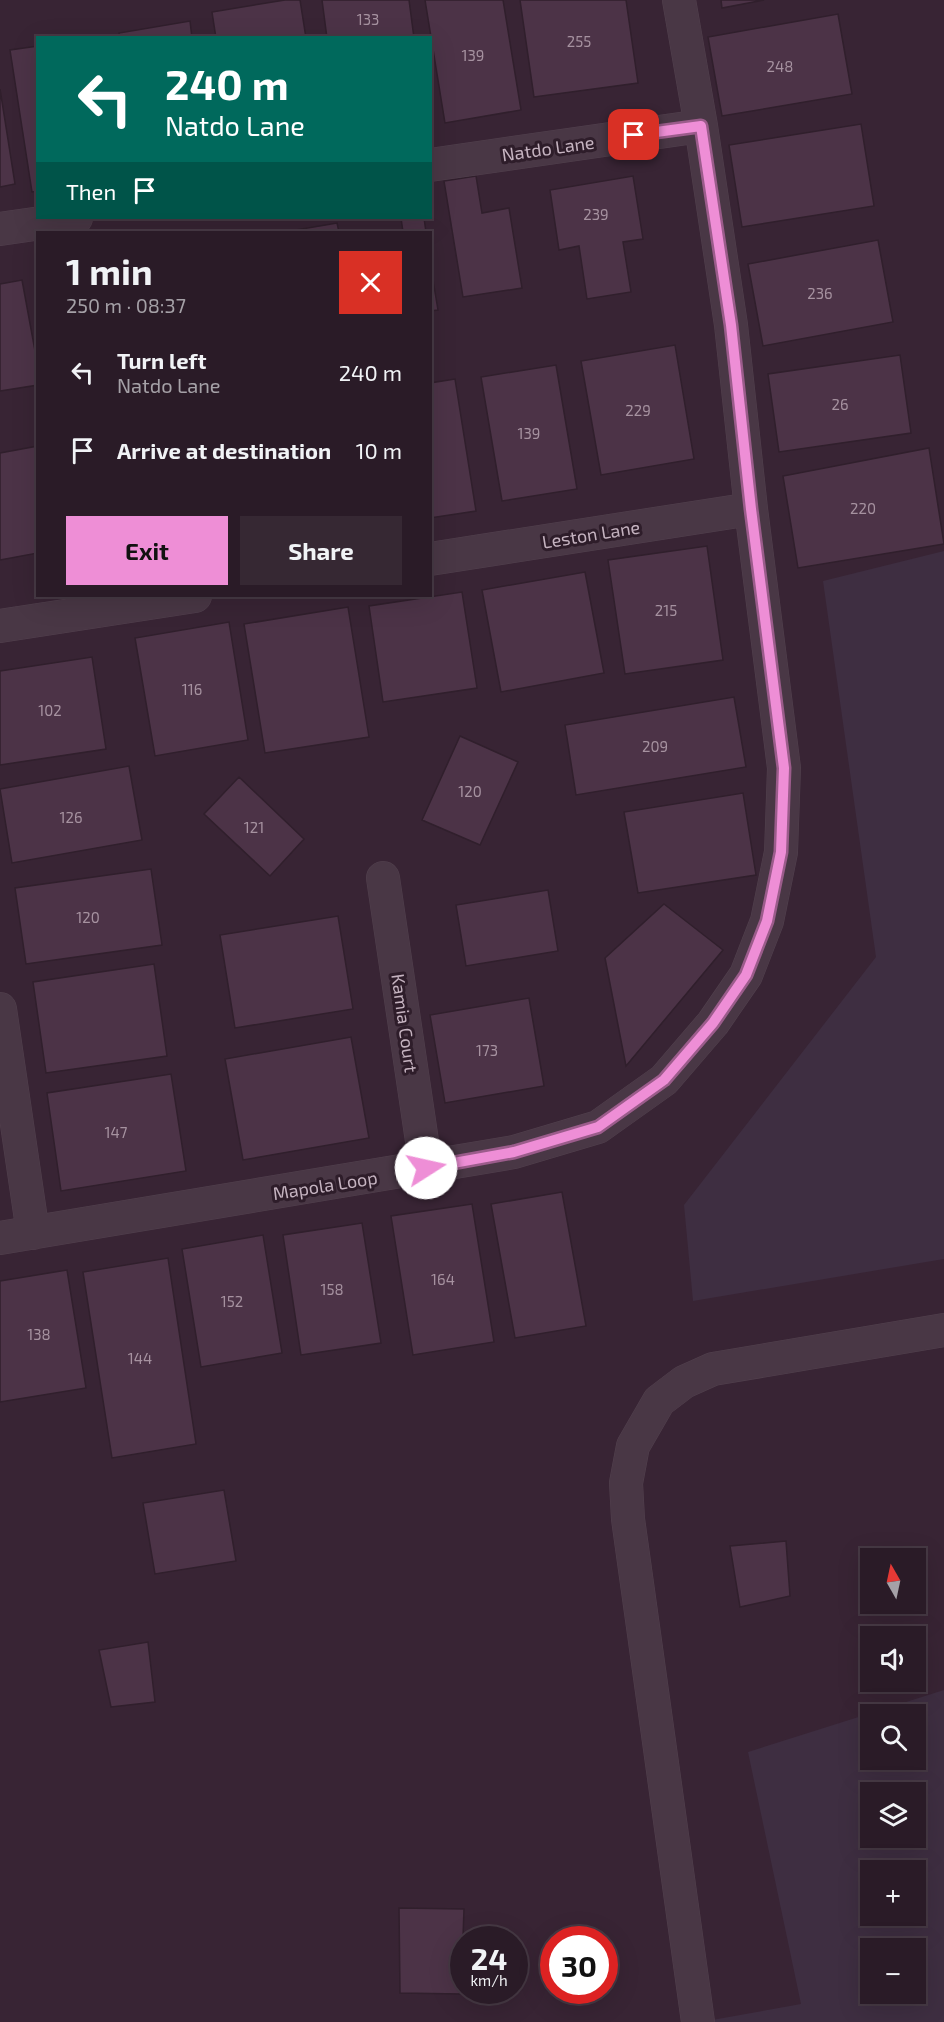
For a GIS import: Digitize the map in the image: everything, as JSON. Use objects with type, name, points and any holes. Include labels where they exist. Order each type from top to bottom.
[{"type":"street","name":"Mapola Loop","points":[[0,1238],[514,1152],[598,1127],[664,1080],[713,1023],[746,975],[767,921],[781,852],[784,768],[751,509],[731,325],[701,126],[679,0]]},
{"type":"street","name":"Natdo Lane","points":[[432,165],[701,126]]},
{"type":"street","points":[[0,229],[69,219]]},
{"type":"street","name":"Leston Lane","points":[[432,559],[751,509]]},
{"type":"street","points":[[0,626],[188,597]]},
{"type":"street","name":"Kamia Court","points":[[383,878],[426,1168]]},
{"type":"street","points":[[0,1009],[33,1233]]},
{"type":"street","points":[[698,2022],[628,1519],[626,1483],[633,1446],[659,1401],[684,1382],[713,1369],[944,1330]]},
{"type":"shaded area","points":[[944,551],[944,1259],[693,1301],[684,1205],[876,957],[823,581]]},
{"type":"shaded area","points":[[944,1690],[944,2022],[701,2022],[801,2004],[748,1752],[860,1717],[860,1770],[926,1770],[926,1704],[900,1704]]},
{"type":"building","points":[[285,0],[300,0],[306,36],[216,36],[212,12]]},
{"type":"building","points":[[322,0],[409,0],[414,36],[327,36]]},
{"type":"building","points":[[425,0],[503,0],[521,110],[445,123]]},
{"type":"building","points":[[520,0],[626,0],[638,83],[534,97]]},
{"type":"building","points":[[721,0],[764,0],[722,8]]},
{"type":"building","points":[[838,14],[852,94],[722,116],[708,37]]},
{"type":"building","points":[[190,21],[192,36],[120,36],[119,33]]},
{"type":"building","points":[[36,46],[36,191],[32,192],[10,50]]},
{"type":"building","points":[[0,89],[15,184],[0,187]]},
{"type":"building","points":[[861,124],[874,206],[742,227],[729,145]]},
{"type":"building","points":[[476,176],[482,213],[509,208],[522,288],[463,297],[444,181]]},
{"type":"building","points":[[633,176],[643,239],[623,242],[631,292],[587,299],[579,246],[559,250],[550,190]]},
{"type":"building","points":[[401,219],[424,219],[426,231],[403,231]]},
{"type":"building","points":[[337,223],[339,231],[290,231]]},
{"type":"building","points":[[878,240],[893,322],[763,346],[748,264]]},
{"type":"building","points":[[432,274],[438,310],[432,311]]},
{"type":"building","points":[[22,280],[36,356],[36,385],[0,391],[0,284]]},
{"type":"building","points":[[675,345],[694,459],[601,475],[581,361]]},
{"type":"building","points":[[900,355],[911,433],[779,452],[768,374]]},
{"type":"building","points":[[556,365],[577,489],[502,501],[481,377]]},
{"type":"building","points":[[455,379],[476,511],[432,518],[432,383]]},
{"type":"building","points":[[36,446],[36,553],[0,560],[0,453]]},
{"type":"building","points":[[929,448],[944,544],[798,568],[783,476]]},
{"type":"building","points":[[707,546],[723,660],[625,674],[608,560]]},
{"type":"building","points":[[585,572],[604,673],[501,692],[482,590]]},
{"type":"building","points":[[462,592],[477,688],[383,702],[369,606]]},
{"type":"building","points":[[348,607],[369,737],[265,753],[244,624]]},
{"type":"building","points":[[229,622],[248,740],[155,756],[135,638]]},
{"type":"building","points":[[92,657],[106,749],[0,765],[0,671]]},
{"type":"building","points":[[734,697],[746,767],[576,795],[565,725]]},
{"type":"building","points":[[460,736],[518,762],[480,845],[422,820]]},
{"type":"building","points":[[129,766],[142,840],[12,863],[0,789]]},
{"type":"building","points":[[239,777],[304,839],[270,876],[204,814]]},
{"type":"building","points":[[743,793],[756,875],[638,893],[624,812]]},
{"type":"building","points":[[151,869],[162,945],[26,964],[15,888]]},
{"type":"building","points":[[548,890],[558,951],[466,966],[456,905]]},
{"type":"building","points":[[664,904],[723,950],[626,1066],[605,958]]},
{"type":"building","points":[[338,916],[353,1009],[235,1028],[220,935]]},
{"type":"building","points":[[154,964],[167,1056],[46,1073],[33,982]]},
{"type":"building","points":[[529,998],[544,1086],[445,1103],[430,1015]]},
{"type":"building","points":[[351,1037],[369,1138],[243,1160],[225,1059]]},
{"type":"building","points":[[171,1074],[186,1171],[61,1191],[47,1093]]},
{"type":"building","points":[[562,1192],[586,1326],[515,1338],[491,1204]]},
{"type":"building","points":[[472,1204],[494,1342],[413,1355],[391,1216]]},
{"type":"building","points":[[362,1223],[381,1343],[301,1355],[283,1235]]},
{"type":"building","points":[[263,1235],[282,1353],[201,1367],[182,1249]]},
{"type":"building","points":[[168,1258],[196,1444],[112,1458],[83,1272]]},
{"type":"building","points":[[67,1270],[86,1388],[0,1402],[0,1281]]},
{"type":"building","points":[[224,1490],[236,1561],[155,1574],[143,1503]]},
{"type":"building","points":[[786,1541],[790,1596],[740,1607],[730,1546]]},
{"type":"building","points":[[148,1642],[155,1702],[111,1707],[99,1650]]},
{"type":"building","points":[[399,1908],[464,1909],[463,1926],[450,1926],[450,1994],[400,1993]]},
{"type":"route","points":[[426,1168],[514,1152],[598,1127],[664,1080],[713,1023],[746,975],[767,921],[781,852],[784,768],[751,509],[731,325],[701,126],[634,135]]}]
